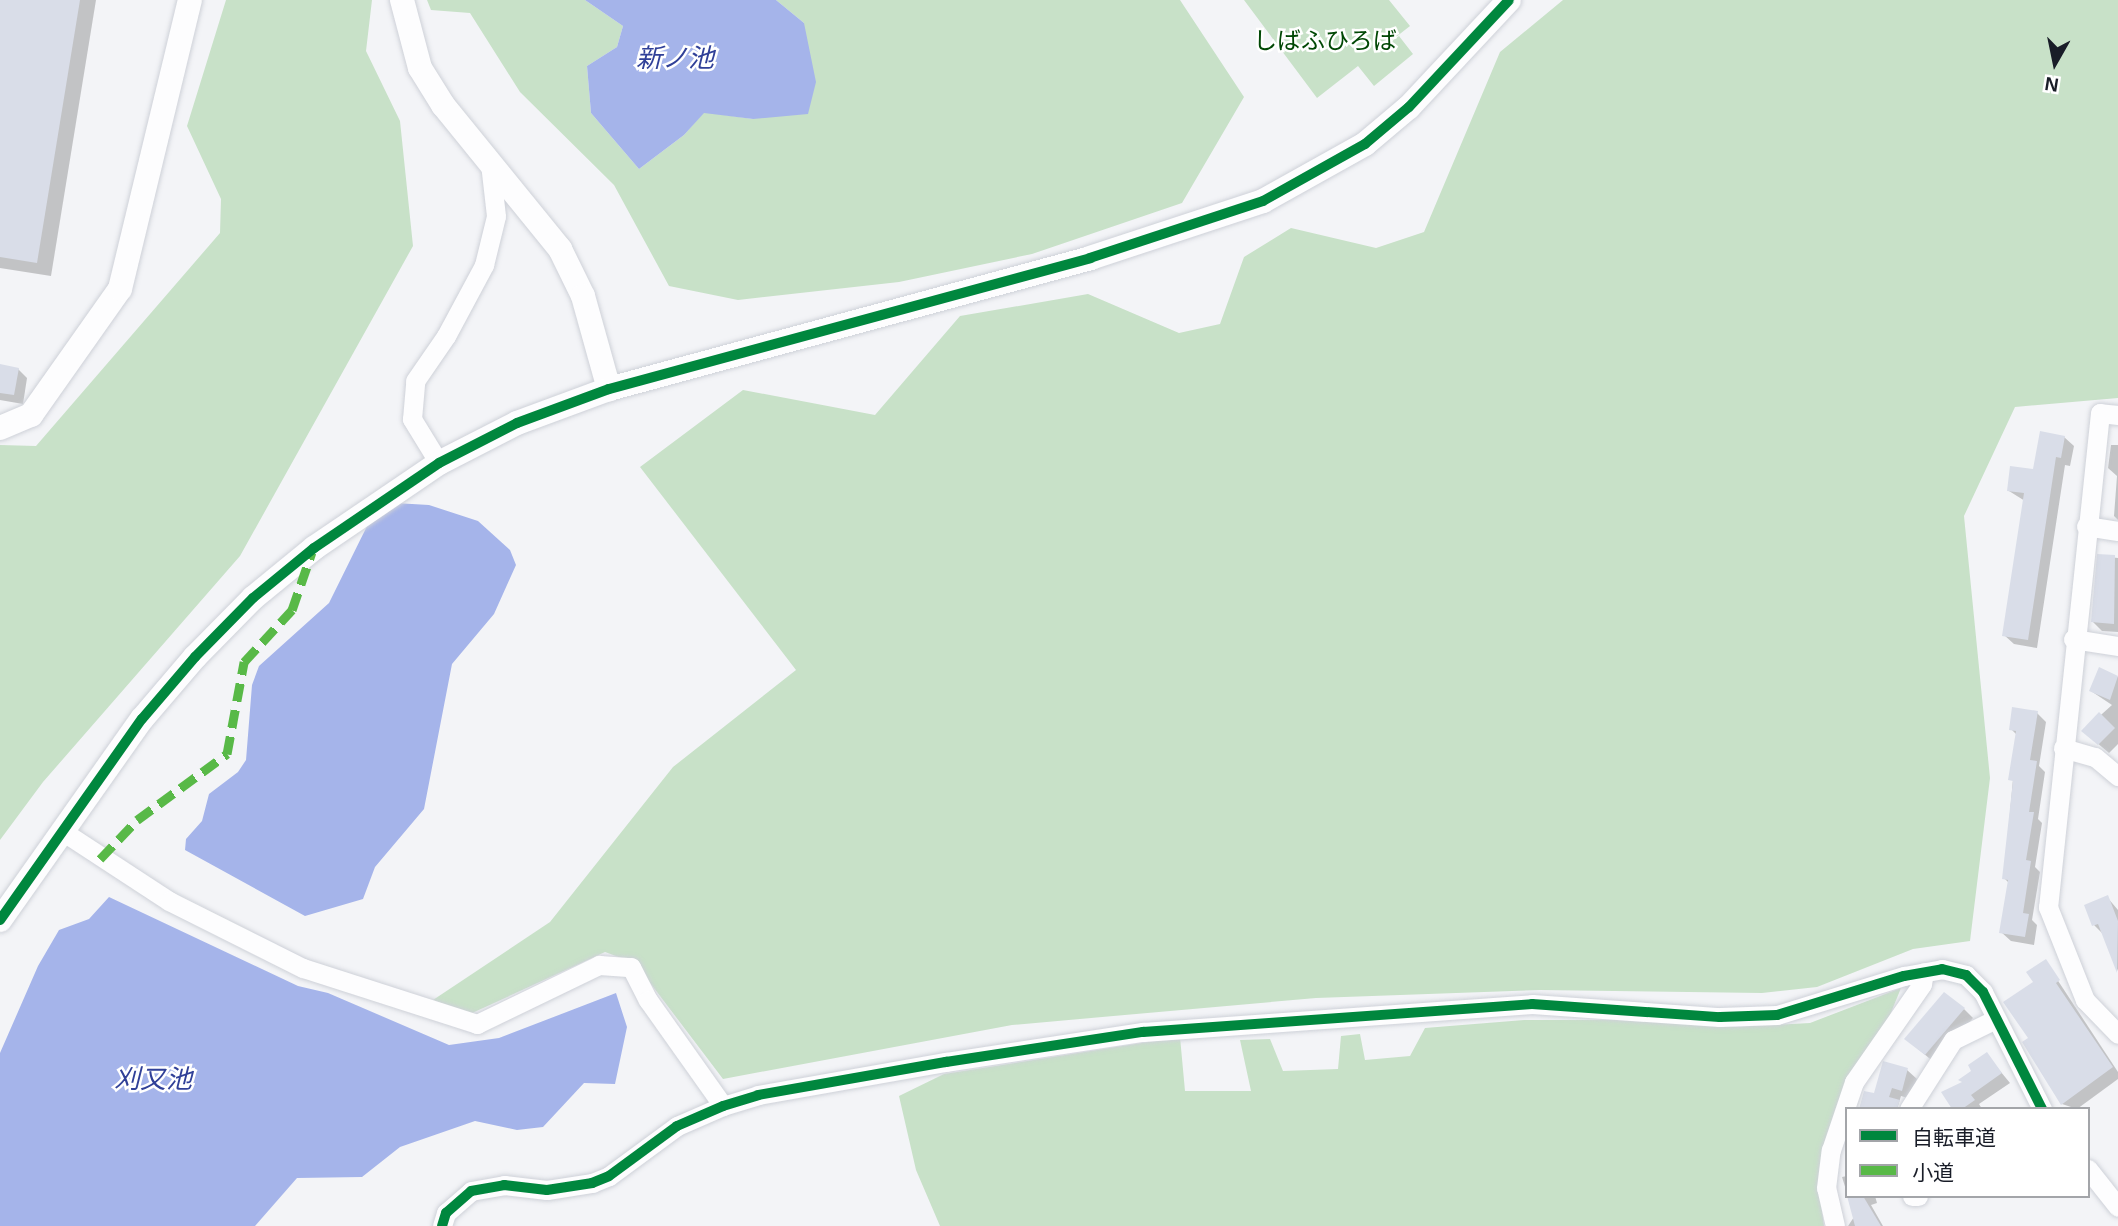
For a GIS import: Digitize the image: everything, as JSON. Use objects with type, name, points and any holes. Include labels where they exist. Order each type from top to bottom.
[{"type":"street","points":[[0,428],[15,426],[31,415],[120,289],[190,0]]},
{"type":"street","points":[[402,0],[419,68],[443,105],[561,249],[583,296],[609,389]]},
{"type":"street","points":[[0,920],[142,719],[253,598],[314,548],[439,463],[517,423],[609,389],[1090,258],[1263,201],[1365,144],[1409,107],[1509,0]]},
{"type":"street","points":[[439,463],[412,419],[415,381],[446,336],[484,265],[496,216],[488,158]]},
{"type":"street","points":[[2118,415],[2100,413],[2073,639],[2048,907],[2085,1000],[2118,1034]]},
{"type":"street","points":[[2086,526],[2118,531]]},
{"type":"street","points":[[2073,639],[2118,646]]},
{"type":"street","points":[[2063,748],[2095,757],[2118,776]]},
{"type":"street","points":[[62,831],[169,901],[303,968],[477,1024],[599,965],[631,967],[648,1000],[723,1106]]},
{"type":"street","points":[[442,1226],[446,1213],[471,1191],[504,1185],[547,1190],[592,1183],[609,1176],[677,1126],[723,1106],[772,1093],[1143,1032],[1532,1004],[1748,1017],[1799,1010],[1924,972],[1942,970],[1966,975],[1983,992],[1994,1020],[2041,1107]]},
{"type":"street","points":[[1846,1107],[1854,1082],[1922,984],[1924,972]]},
{"type":"street","points":[[1910,1107],[1953,1040],[1994,1020]]},
{"type":"street","points":[[1835,1226],[1826,1188],[1831,1150],[1845,1109]]},
{"type":"street","points":[[2090,1172],[2118,1207]]},
{"type":"green space","points":[[226,0],[372,0],[366,51],[400,121],[413,246],[240,556],[43,782],[0,840],[0,445],[36,446],[220,233],[221,199],[187,126]]},
{"type":"green space","points":[[427,0],[585,0],[623,26],[617,47],[587,66],[591,113],[639,169],[684,135],[704,112],[753,119],[804,23],[776,0],[1180,0],[1244,97],[1182,203],[1032,254],[899,282],[738,300],[669,286],[614,185],[520,92],[470,13],[431,10]]},
{"type":"green space","name":"しばふひろば","points":[[1244,0],[1389,0],[1410,26],[1373,55],[1399,36],[1413,54],[1374,86],[1358,66],[1317,98]]},
{"type":"green space","points":[[1563,0],[2118,0],[2118,398],[2015,407],[1964,516],[1990,778],[1970,941],[1913,949],[1817,987],[1762,993],[1540,990],[1316,998],[1012,1025],[723,1079],[635,963],[605,952],[470,1014],[433,1000],[550,922],[673,767],[796,670],[640,467],[743,390],[875,415],[960,316],[1088,294],[1179,333],[1220,324],[1244,257],[1291,228],[1376,248],[1424,232],[1500,52]]},
{"type":"green space","points":[[1901,988],[1853,1107],[1845,1107],[1845,1126],[1819,1190],[1824,1226],[940,1226],[916,1170],[899,1096],[944,1074],[1180,1037],[1185,1091],[1251,1091],[1240,1040],[1270,1039],[1283,1071],[1338,1069],[1341,1036],[1360,1034],[1365,1060],[1410,1056],[1425,1028],[1524,1020],[1635,1020],[1735,1027],[1810,1023]]},
{"type":"water","name":"新ノ池","points":[[585,0],[776,0],[804,23],[816,82],[808,114],[753,119],[704,113],[684,135],[639,169],[591,113],[587,66],[617,47],[623,26]]},
{"type":"water","points":[[395,503],[429,505],[478,521],[510,550],[516,565],[494,614],[452,664],[424,809],[375,867],[363,899],[305,916],[185,850],[186,839],[202,821],[209,794],[238,772],[246,760],[252,685],[259,666],[329,603],[373,514]]},
{"type":"water","name":"刈又池","points":[[109,897],[298,986],[328,993],[449,1045],[499,1038],[616,993],[627,1027],[615,1084],[584,1083],[543,1127],[517,1130],[475,1121],[400,1147],[362,1177],[297,1178],[255,1226],[0,1226],[0,1053],[38,966],[59,930],[89,919]]},
{"type":"building","points":[[0,0],[80,0],[37,263],[0,257]]},
{"type":"building","points":[[0,364],[19,368],[14,395],[0,393]]},
{"type":"building","points":[[2040,431],[2065,436],[2061,458],[2056,457],[2028,640],[2002,636],[2024,493],[2007,491],[2010,466],[2033,469]]},
{"type":"building","points":[[2097,554],[2115,555],[2114,624],[2091,622]]},
{"type":"building","points":[[2099,667],[2118,676],[2110,700],[2089,691]]},
{"type":"building","points":[[2012,707],[2038,711],[2030,760],[2037,761],[2029,812],[2034,812],[2026,860],[2031,861],[2023,913],[2029,914],[2025,937],[1999,933],[2008,880],[2002,879],[2013,781],[2008,780],[2016,731],[2009,730]]},
{"type":"building","points":[[2099,712],[2115,728],[2098,745],[2081,731]]},
{"type":"building","points":[[2108,895],[2118,921],[2117,973],[2098,924],[2092,926],[2084,905]]},
{"type":"building","points":[[2046,959],[2060,980],[2056,983],[2113,1067],[2061,1105],[2022,1042],[2028,1038],[2003,1002],[2033,982],[2026,972]]},
{"type":"building","points":[[1944,992],[1965,1008],[1925,1055],[1904,1039]]},
{"type":"building","points":[[1987,1052],[2002,1073],[1971,1095],[1975,1100],[1965,1107],[1951,1107],[1941,1092],[1962,1082],[1958,1080],[1971,1071],[1968,1065]]},
{"type":"building","points":[[1883,1061],[1908,1068],[1902,1091],[1892,1088],[1889,1097],[1900,1100],[1898,1107],[1860,1107],[1864,1091],[1874,1093]]},
{"type":"building","points":[[1848,1198],[1864,1198],[1881,1226],[1855,1226]]},
{"type":"marked path","points":[[100,859],[137,820],[227,754],[244,662],[292,610],[312,552]]},
{"type":"cycle path","points":[[0,920],[142,719],[195,657],[253,598],[314,548],[439,463],[517,423],[609,389],[1090,258],[1263,201],[1365,144],[1409,107],[1509,0]]},
{"type":"cycle path","points":[[442,1226],[446,1213],[471,1191],[504,1185],[547,1190],[592,1183],[609,1176],[677,1126],[723,1106],[758,1095],[946,1062],[1143,1032],[1532,1004],[1720,1017],[1777,1015],[1904,976],[1942,969],[1966,975],[1983,992],[2041,1107]]}]
